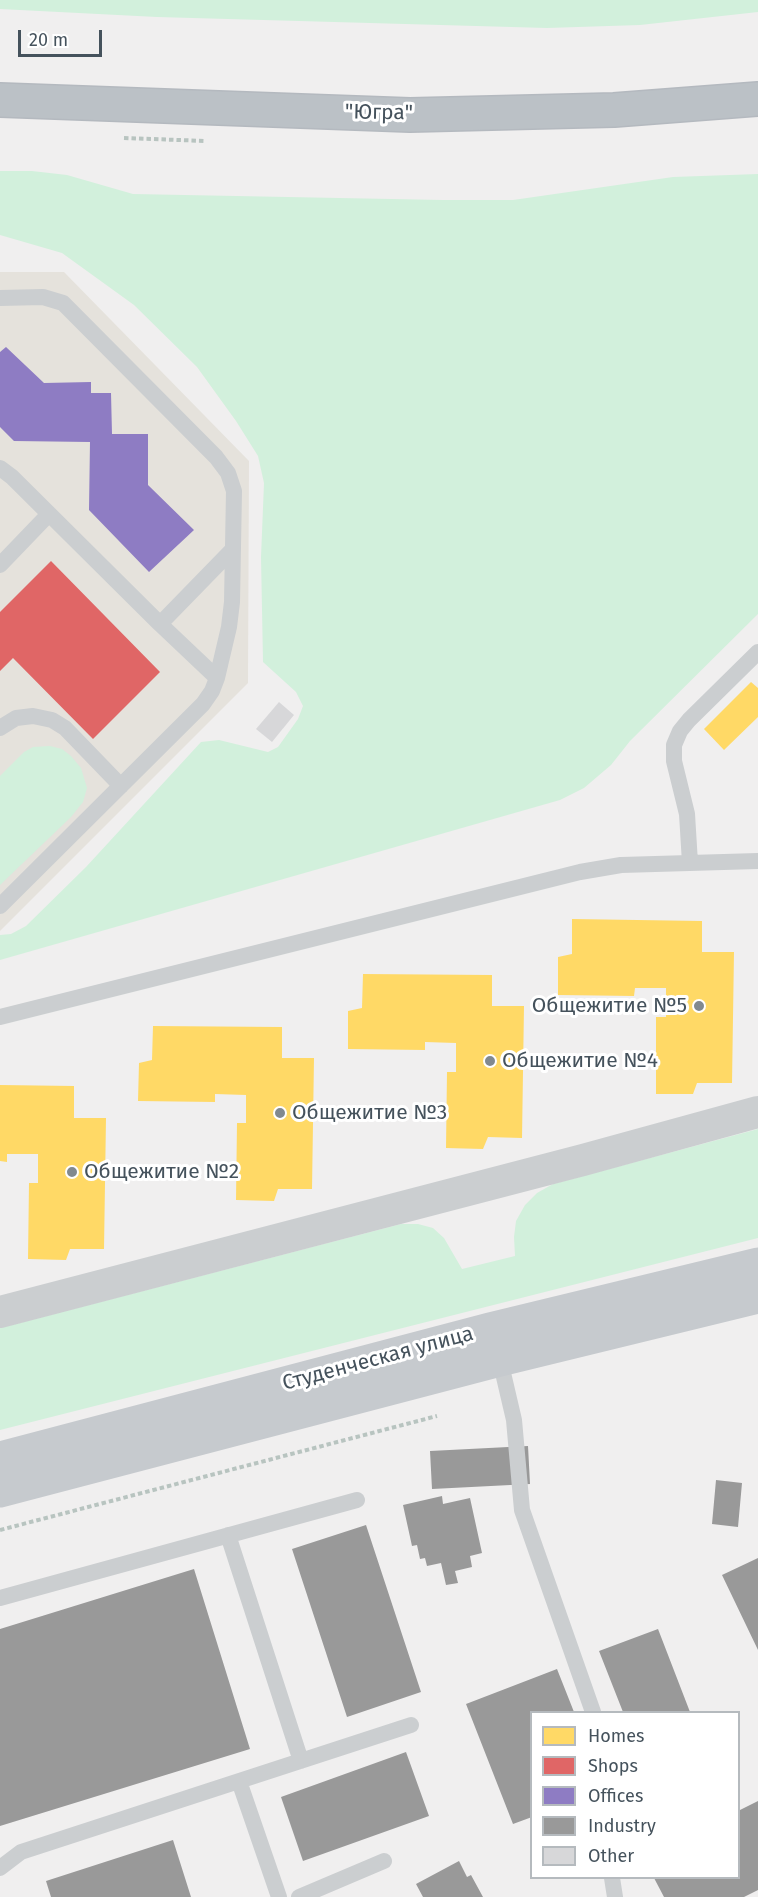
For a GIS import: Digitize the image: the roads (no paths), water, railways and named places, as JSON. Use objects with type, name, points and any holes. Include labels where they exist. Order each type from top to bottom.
[{"type":"highway","name":"\"Югра\"","points":[[0,100],[410,115],[614,110],[758,99]]},
{"type":"main road","name":"Студенческая улица","points":[[0,1491],[495,1345],[758,1264]]},
{"type":"main road","name":"Студенческая улица","points":[[0,1458],[495,1345],[758,1297]]},
{"type":"street","points":[[0,1312],[758,1112]]},
{"type":"lane","points":[[0,298],[43,297],[63,303],[216,457],[228,473],[234,491],[232,602],[229,627],[217,678],[204,704],[0,906]]},
{"type":"lane","points":[[0,468],[217,678]]},
{"type":"lane","points":[[0,565],[49,514]]},
{"type":"lane","points":[[160,624],[233,549]]},
{"type":"lane","points":[[690,863],[687,814],[674,761],[674,745],[680,731],[689,720],[758,652]]},
{"type":"lane","points":[[0,728],[16,718],[33,716],[52,720],[65,728],[121,786]]},
{"type":"lane","points":[[0,1017],[580,872],[621,865],[758,861]]},
{"type":"lane","points":[[495,1345],[514,1420],[522,1510],[592,1711]]},
{"type":"lane","points":[[0,1598],[357,1500]]},
{"type":"lane","points":[[228,1536],[301,1761]]},
{"type":"lane","points":[[0,1868],[21,1852],[411,1725]]},
{"type":"lane","points":[[239,1781],[279,1897]]},
{"type":"lane","points":[[299,1897],[384,1861]]},
{"type":"lane","points":[[612,1879],[615,1897]]},
{"type":"place","name":"Общежитие №5","points":[[699,1006]]},
{"type":"place","name":"Общежитие №4","points":[[490,1061]]},
{"type":"place","name":"Общежитие №3","points":[[280,1113]]},
{"type":"place","name":"Общежитие №2","points":[[72,1172]]}]
